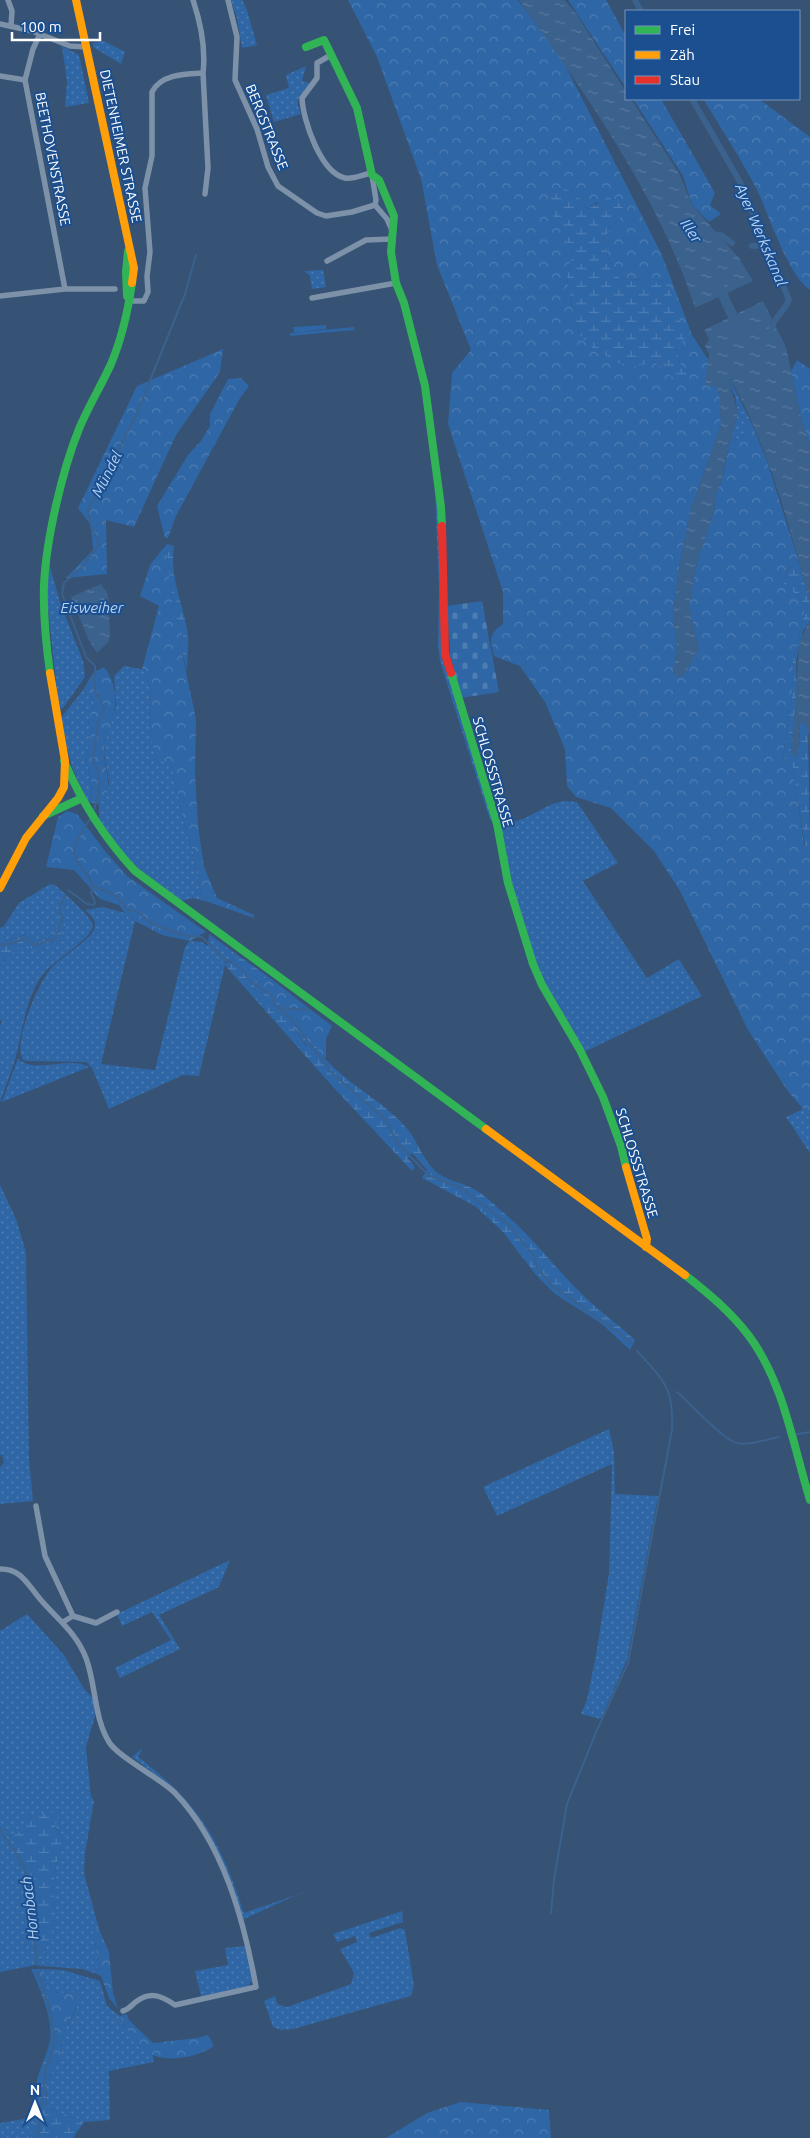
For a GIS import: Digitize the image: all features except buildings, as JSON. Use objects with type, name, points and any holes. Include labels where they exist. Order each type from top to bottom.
[{"type":"main road","name":"DIETENHEIMER STRASSE","points":[[64,761],[56,714],[44,612],[45,562],[74,443],[120,338],[134,268],[128,249],[76,0]]},
{"type":"main road","name":"SCHLOSSSTRASSE","points":[[306,47],[324,40],[357,108],[372,174],[379,180],[394,216],[391,252],[396,283],[404,303],[425,386],[441,507],[445,654],[497,824],[508,883],[533,964],[542,985],[580,1050],[603,1096],[622,1146],[638,1213],[647,1239],[646,1247]]},
{"type":"main road","points":[[64,761],[80,799],[120,855],[135,870],[708,1293],[730,1313],[749,1336],[773,1378],[810,1500]]},
{"type":"main road","points":[[0,888],[29,832],[59,798],[66,776],[64,761]]},
{"type":"main road","points":[[59,798],[80,799]]},
{"type":"main road","points":[[41,817],[80,799]]},
{"type":"street","points":[[8,0],[12,11],[11,26]]},
{"type":"street","points":[[194,0],[201,29],[205,60],[203,73],[208,168],[205,194]]},
{"type":"street","name":"BERGSTRASSE","points":[[228,0],[237,37],[235,80],[257,129],[268,167],[278,186],[317,213],[326,216],[375,206]]},
{"type":"street","points":[[0,24],[40,34],[70,46],[87,47]]},
{"type":"street","name":"BEETHOVENSTRASSE","points":[[40,34],[33,49],[25,80],[65,289]]},
{"type":"street","points":[[327,261],[366,240],[393,236],[387,219],[375,206],[376,200],[372,174],[348,179],[330,170],[317,148],[307,124],[302,98],[318,78],[317,63],[331,55]]},
{"type":"street","points":[[128,301],[144,301],[148,292],[150,236],[145,188],[152,156],[152,92],[155,85],[165,78],[203,73]]},
{"type":"street","points":[[0,76],[25,80]]},
{"type":"street","points":[[312,298],[396,283]]},
{"type":"street","points":[[0,296],[65,289],[115,289]]},
{"type":"street","points":[[36,1506],[45,1556],[73,1616]]},
{"type":"street","points":[[0,1569],[20,1574],[39,1599],[63,1622],[74,1637],[86,1658],[102,1725],[110,1744],[174,1792],[207,1836],[223,1871],[250,1955],[256,1987],[175,2005],[160,1995],[150,1995],[123,2011]]},
{"type":"street","points":[[63,1622],[73,1616],[96,1623],[117,1612]]},
{"type":"green space","points":[[231,0],[242,0],[247,10],[257,45],[242,48],[237,18]]},
{"type":"green space","points":[[348,0],[518,0],[561,57],[662,255],[692,335],[709,361],[705,384],[717,386],[720,398],[721,425],[691,509],[679,568],[673,615],[677,647],[673,675],[699,649],[689,607],[696,566],[714,512],[716,494],[722,480],[730,442],[743,437],[745,426],[753,426],[767,461],[798,559],[786,573],[783,583],[806,606],[793,662],[794,680],[783,757],[793,767],[804,845],[810,845],[810,1117],[787,1090],[748,1030],[680,891],[654,851],[611,808],[576,797],[567,786],[565,749],[545,702],[520,666],[494,656],[491,638],[495,631],[503,624],[503,592],[448,424],[452,373],[471,350],[437,265],[421,179],[377,57]],"holes":[[[562,188],[574,192],[588,209],[597,202],[625,210],[604,238],[611,271],[621,279],[647,280],[676,348],[680,363],[668,374],[655,362],[580,335],[567,280],[572,252]]]},
{"type":"green space","points":[[568,0],[606,0],[625,34],[625,86]]},
{"type":"green space","points":[[104,41],[125,52],[121,64],[93,47],[93,43]]},
{"type":"green space","points":[[62,46],[79,55],[89,103],[65,107],[67,82]]},
{"type":"green space","points":[[306,66],[302,81],[310,83],[299,97],[298,104],[301,114],[274,122],[266,95],[289,88],[286,75]]},
{"type":"green space","points":[[634,100],[662,100],[715,193],[710,205],[721,214],[709,222],[692,205],[683,176]]},
{"type":"green space","points":[[704,100],[760,100],[810,137],[810,290],[802,283],[787,259],[758,192]]},
{"type":"green space","points":[[562,188],[574,192],[588,209],[608,197],[618,202],[625,210],[604,238],[611,271],[621,279],[647,280],[669,287],[686,337],[676,348],[680,363],[688,372],[680,382],[655,362],[627,368],[593,348],[580,335],[574,316],[567,279],[572,252],[549,207],[550,194]]},
{"type":"green space","points":[[323,270],[326,287],[312,289],[310,276],[304,271]]},
{"type":"green space","points":[[326,325],[326,329],[301,332],[354,327],[354,330],[290,336],[290,333],[300,332],[294,332],[293,327]]},
{"type":"green space","points":[[223,349],[220,372],[176,435],[134,527],[106,520],[107,574],[66,578],[93,550],[91,525],[78,508],[137,386]]},
{"type":"green space","points":[[797,360],[810,369],[810,445],[802,422],[791,371]]},
{"type":"green space","points":[[724,368],[753,426],[745,427],[743,437],[730,442],[738,413],[735,397]]},
{"type":"green space","points":[[241,378],[249,386],[240,398],[176,516],[168,538],[165,538],[157,506],[188,455],[201,441],[210,426],[210,414],[228,379]]},
{"type":"green space","points":[[437,487],[442,658],[468,732],[492,817],[490,820],[440,661],[438,646],[439,589],[435,491]]},
{"type":"green space","points":[[167,544],[174,546],[175,580],[188,635],[187,671],[180,643],[183,637],[173,608],[167,555],[161,551]]},
{"type":"green space","points":[[161,551],[167,555],[173,608],[183,637],[180,643],[196,719],[195,772],[198,825],[204,867],[217,898],[254,915],[254,918],[208,902],[201,895],[193,852],[184,823],[171,762],[156,761],[152,735],[150,689],[142,669],[159,606],[140,596],[150,565]]},
{"type":"green space","points":[[798,559],[810,603],[810,621],[803,631],[796,661],[797,693],[791,752],[796,757],[800,742],[799,725],[802,723],[808,728],[810,845],[805,846],[793,767],[783,757],[794,680],[793,662],[806,606],[783,583],[786,573]]},
{"type":"green space","points":[[49,563],[60,602],[83,661],[85,677],[63,708],[59,709],[47,599]]},
{"type":"green space","points":[[482,601],[499,692],[461,698],[451,658],[448,656],[450,650],[447,606]]},
{"type":"green space","points":[[124,666],[142,669],[146,675],[151,696],[152,735],[156,761],[171,761],[184,823],[193,852],[201,895],[208,902],[193,898],[182,901],[140,870],[118,847],[99,820],[99,804],[107,793],[109,782],[104,753],[105,743],[116,706],[114,676]]},
{"type":"green space","points":[[104,667],[112,681],[115,703],[113,718],[104,749],[108,787],[104,799],[99,804],[88,802],[91,796],[92,785],[86,758],[91,733],[88,722],[94,703],[90,693],[83,690],[93,673]]},
{"type":"green space","points":[[83,690],[90,693],[94,703],[88,722],[91,733],[86,759],[92,785],[91,796],[88,802],[72,767],[60,719]]},
{"type":"green space","points":[[564,801],[577,802],[618,863],[583,881],[647,978],[679,959],[702,996],[584,1052],[543,982],[526,935],[501,832],[504,825],[525,818],[552,804]]},
{"type":"green space","points":[[67,811],[77,814],[127,876],[206,932],[190,941],[162,935],[135,921],[119,905],[100,899],[74,870],[46,867],[58,817]]},
{"type":"green space","points":[[50,884],[55,885],[77,905],[92,922],[93,926],[91,932],[79,944],[44,973],[33,991],[13,1067],[0,1103],[0,1025],[2,1022],[0,1019],[0,965],[22,943],[26,942],[30,945],[59,939],[66,924],[59,918],[56,931],[46,938],[37,941],[27,934],[0,943],[0,928],[4,926],[19,903]]},
{"type":"green space","points":[[63,898],[65,900],[63,913],[66,924],[59,939],[54,944],[34,951],[26,942],[22,943],[0,965],[0,943],[28,934],[37,941],[46,939],[56,931],[59,920],[59,899]]},
{"type":"green space","points":[[103,907],[125,913],[135,921],[101,1064],[155,1070],[185,947],[190,941],[202,942],[208,946],[209,934],[239,956],[235,961],[222,962],[225,965],[199,1076],[183,1075],[109,1109],[92,1068],[86,1062],[27,1061],[23,1060],[21,1052],[21,1040],[28,1012],[40,985],[52,967],[84,942],[93,932],[94,920],[85,910]]},
{"type":"green space","points":[[239,956],[266,975],[264,981],[257,982],[254,987],[256,991],[264,993],[267,991],[274,997],[292,1018],[291,1024],[306,1046],[315,1045],[333,1067],[381,1104],[403,1124],[435,1171],[443,1177],[479,1192],[510,1218],[587,1299],[635,1340],[630,1350],[602,1324],[555,1294],[536,1275],[503,1232],[475,1206],[422,1178],[427,1170],[412,1153],[408,1158],[415,1167],[412,1171],[334,1088],[222,962],[231,962]]},
{"type":"green space","points":[[266,975],[332,1026],[326,1039],[326,1058],[320,1055],[315,1045],[307,1046],[291,1024],[292,1018],[280,1006],[271,998],[256,991],[254,987],[257,982],[264,981]]},
{"type":"green space","points":[[18,1058],[24,1063],[32,1065],[73,1063],[89,1067],[2,1102]]},
{"type":"green space","points":[[803,1109],[810,1117],[810,1153],[786,1117]]},
{"type":"green space","points":[[0,1185],[16,1219],[26,1252],[29,1459],[33,1501],[0,1504],[0,1467],[4,1463],[2,1455],[0,1455]]},
{"type":"green space","points":[[609,1429],[614,1452],[615,1494],[658,1496],[627,1660],[601,1719],[581,1714],[587,1700],[596,1655],[609,1573],[612,1464],[497,1516],[483,1487]]},
{"type":"green space","points":[[230,1560],[219,1587],[159,1615],[180,1649],[120,1678],[115,1668],[171,1640],[152,1612],[122,1626],[117,1614]]},
{"type":"green space","points":[[27,1614],[64,1655],[85,1690],[94,1699],[95,1716],[86,1747],[91,1796],[94,1801],[85,1853],[84,1873],[99,1929],[93,1930],[98,1963],[97,1974],[82,1969],[41,1966],[43,1946],[55,1913],[53,1885],[56,1866],[66,1836],[61,1836],[55,1826],[59,1811],[17,1834],[9,1836],[17,1842],[18,1860],[24,1870],[29,1893],[36,1965],[0,1972],[0,1631]]},
{"type":"green space","points":[[143,1748],[138,1757],[177,1791],[205,1825],[226,1864],[244,1913],[354,1875],[294,1896],[242,1920],[207,1832],[162,1779],[132,1757]]},
{"type":"green space","points":[[60,1811],[55,1827],[61,1836],[67,1835],[56,1866],[53,1885],[55,1913],[52,1940],[43,1946],[41,1966],[36,1965],[29,1887],[23,1868],[13,1858],[17,1842],[8,1836],[16,1834],[21,1830],[26,1817]]},
{"type":"green space","points":[[402,1911],[403,1922],[369,1933],[371,1938],[400,1928],[405,1930],[414,1986],[411,1996],[293,2029],[281,2030],[273,2027],[264,2001],[275,1996],[277,2004],[287,2007],[351,1984],[354,1973],[340,1949],[357,1942],[355,1936],[337,1942],[333,1934]]},
{"type":"green space","points":[[99,1929],[109,1952],[113,1993],[118,2009],[109,1998],[101,1976],[97,1974],[98,1963],[93,1930]]},
{"type":"green space","points":[[245,1946],[253,1979],[248,1987],[201,1996],[195,1971],[228,1965],[225,1948]]},
{"type":"green space","points":[[31,1969],[40,1969],[48,1991],[73,1992],[78,1997],[77,2007],[65,2029],[60,2057],[47,2083],[46,2096],[35,2096],[35,2088],[50,2040],[50,2023],[42,1994]]},
{"type":"green space","points":[[40,1969],[63,1970],[100,1981],[107,2006],[120,2016],[123,2024],[153,2056],[154,2062],[109,2071],[110,2120],[84,2122],[46,2107],[47,2083],[60,2057],[65,2029],[77,2008],[73,1992],[48,1991]]},
{"type":"green space","points":[[127,2014],[129,2020],[153,2043],[208,2035],[214,2046],[202,2053],[186,2057],[162,2058],[155,2056],[145,2050],[134,2039],[125,2026],[120,2016]]},
{"type":"green space","points":[[35,2096],[46,2096],[46,2107],[84,2122],[73,2138],[31,2138],[34,2127]]},
{"type":"green space","points":[[461,2102],[549,2110],[551,2138],[386,2138],[427,2113]]},
{"type":"green space","points":[[34,2117],[31,2138],[0,2138],[0,2123]]},
{"type":"water","points":[[519,0],[565,0],[577,15],[625,90],[625,100],[632,100],[680,175],[692,205],[739,258],[753,281],[695,308],[680,267],[641,187],[619,148]]},
{"type":"water","points":[[763,301],[786,347],[802,422],[810,445],[810,603],[766,456],[754,427],[727,374],[738,413],[722,480],[716,494],[714,512],[696,566],[689,607],[699,649],[683,677],[673,675],[677,647],[673,615],[679,568],[691,509],[721,425],[720,398],[717,387],[705,385],[709,354],[705,346],[709,339],[704,330]]},
{"type":"water","name":"Eisweiher","points":[[101,584],[108,594],[110,633],[109,641],[97,653],[88,639],[71,597]]},
{"type":"water","points":[[810,621],[810,747],[808,728],[802,723],[799,725],[800,742],[796,757],[791,753],[798,656],[801,639]]},
{"type":"waterway","name":"Ayer Werkskanal","points":[[635,0],[640,10]]},
{"type":"waterway","name":"Ayer Werkskanal","points":[[693,100],[740,182],[789,300],[772,328]]},
{"type":"waterway","points":[[711,234],[721,235],[732,243]]},
{"type":"waterway","points":[[752,246],[766,245]]},
{"type":"waterway","name":"Mündel","points":[[93,815],[99,790],[98,771],[93,761],[98,721],[105,710],[95,690],[95,666],[86,657],[62,594],[64,583],[84,565],[99,544],[99,539],[92,531],[88,510],[136,415],[185,294],[196,255]]},
{"type":"waterway","name":"Iller","points":[[717,283],[739,329]]},
{"type":"waterway","name":"Mündel","points":[[68,890],[87,904],[94,905],[91,881],[75,854],[77,840],[90,819]]},
{"type":"waterway","points":[[93,886],[116,896],[129,910],[136,911],[154,925],[186,936],[202,937],[222,957],[240,968],[250,981],[272,996],[276,1006],[291,1019],[332,1073],[386,1120],[397,1142],[428,1175],[463,1189],[510,1226],[533,1255],[537,1268],[554,1287],[631,1343]]},
{"type":"waterway","name":"Mündel","points":[[0,945],[14,943],[26,938],[35,945],[54,939],[63,918],[59,913],[60,905],[65,897]]},
{"type":"waterway","points":[[278,1008],[310,1010]]},
{"type":"waterway","points":[[551,1913],[554,1880],[567,1804],[597,1730],[628,1663],[672,1430],[669,1394],[660,1378],[637,1351]]},
{"type":"waterway","points":[[677,1392],[723,1435],[737,1443],[753,1443],[779,1437]]},
{"type":"waterway","points":[[797,1434],[810,1432]]},
{"type":"waterway","name":"Hornbach","points":[[0,1829],[25,1867],[30,1892],[37,1964]]},
{"type":"waterway","name":"Hornbach","points":[[38,1972],[49,2006],[54,2034],[53,2052],[46,2067],[38,2138]]},
{"type":"traffic: fast","points":[[306,47],[324,40],[357,108],[372,175],[379,180],[394,216],[391,252],[396,283],[404,303],[425,386],[442,526]]},
{"type":"traffic: fast","points":[[127,296],[126,272],[128,251]]},
{"type":"traffic: fast","points":[[50,673],[45,629],[44,585],[51,527],[67,465],[79,429],[111,364],[118,344],[132,283]]},
{"type":"traffic: fast","points":[[451,673],[497,824],[508,883],[533,964],[542,985],[580,1050],[603,1097],[621,1146],[626,1167]]},
{"type":"traffic: fast","points":[[64,761],[78,791],[104,833],[135,871],[486,1129]]},
{"type":"traffic: fast","points":[[43,816],[80,799]]},
{"type":"traffic: fast","points":[[685,1275],[735,1319],[761,1354],[779,1394],[810,1500]]},
{"type":"traffic: slow","points":[[76,0],[134,268],[132,283]]},
{"type":"traffic: slow","points":[[0,888],[26,838],[58,798],[64,787],[65,761],[50,673]]},
{"type":"traffic: slow","points":[[486,1129],[685,1275]]},
{"type":"traffic: slow","points":[[626,1167],[647,1239],[646,1247]]},
{"type":"traffic: jam","points":[[442,526],[445,654],[451,673]]}]
